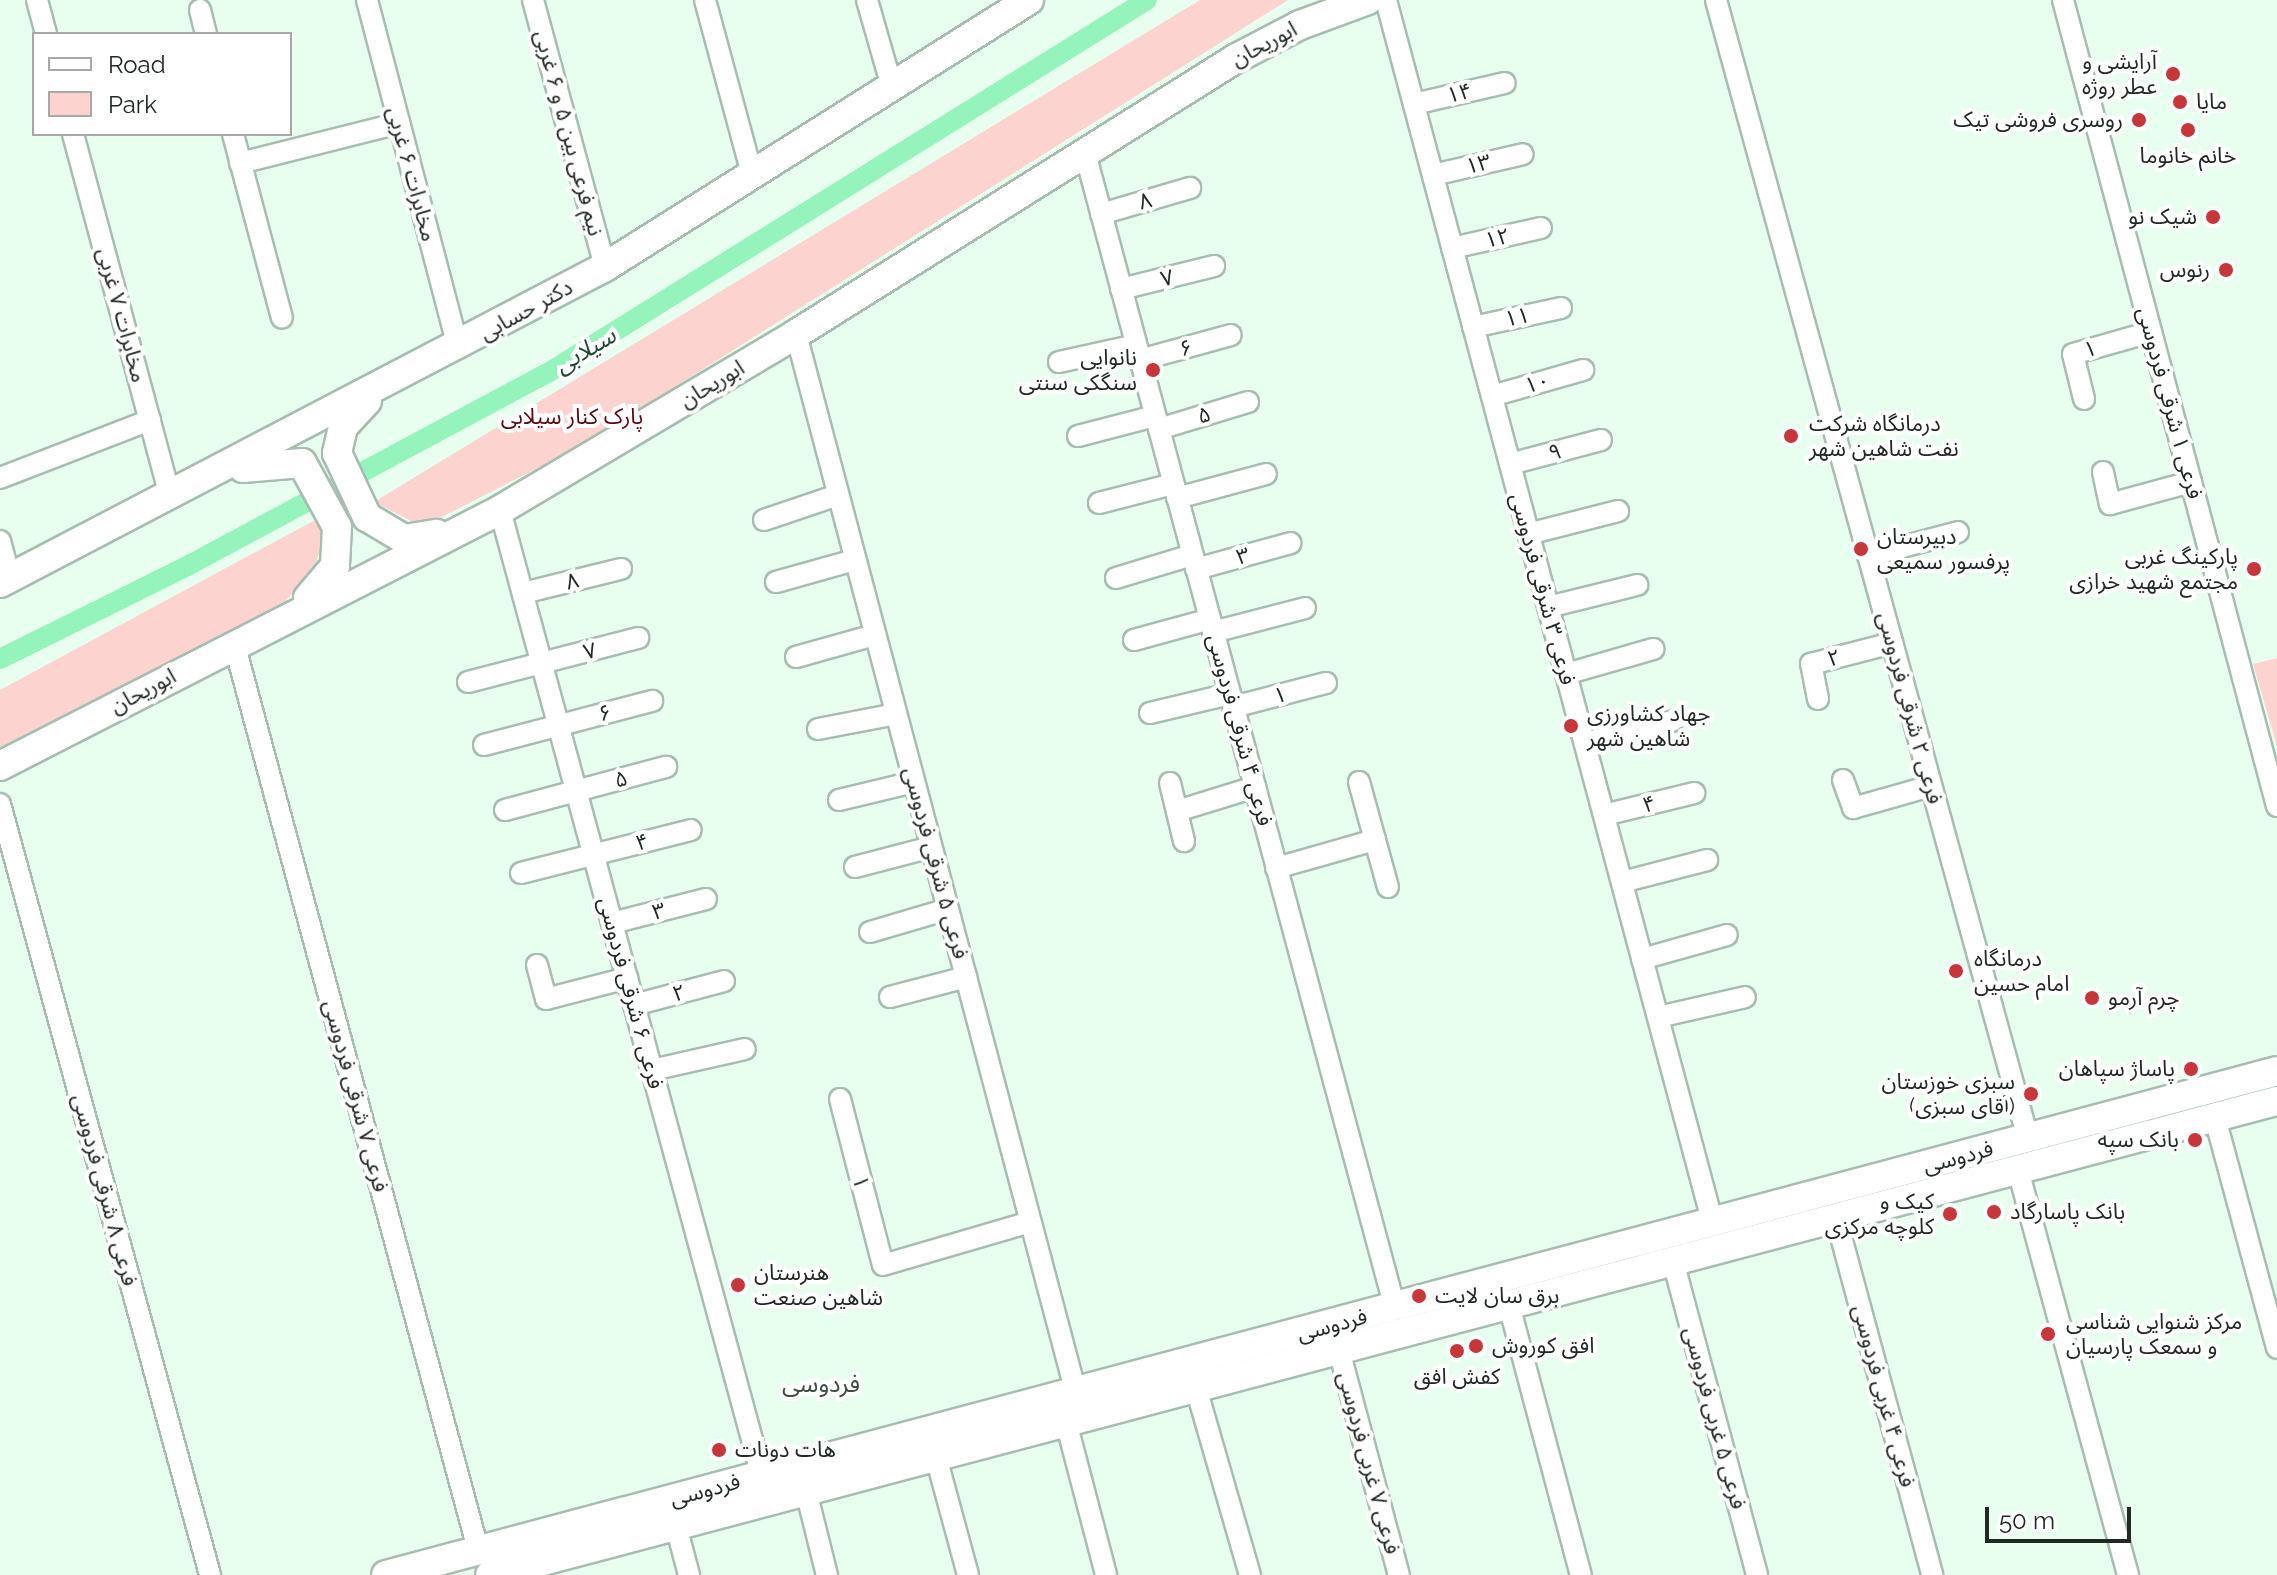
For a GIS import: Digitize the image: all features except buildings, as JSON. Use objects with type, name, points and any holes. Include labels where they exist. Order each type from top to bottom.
[{"type":"main road","name":"دکتر حسابی","points":[[5,580],[458,348],[605,267],[1029,0]]},
{"type":"main road","name":"ابوریحان","points":[[0,766],[234,643],[500,510],[796,334],[1268,40],[1368,0]]},
{"type":"main road","points":[[384,384],[350,418],[337,444],[338,461],[370,520],[404,539],[460,531]]},
{"type":"main road","points":[[215,473],[273,462],[302,463],[338,534],[330,576],[293,613]]},
{"type":"main road","name":"فردوسی","points":[[490,1575],[549,1568],[676,1526],[1196,1388],[1259,1358],[1395,1308],[2277,1071]]},
{"type":"main road","name":"فردوسی","points":[[386,1575],[1076,1393],[1259,1358],[1339,1350],[2277,1101]]},
{"type":"street","points":[[37,0],[45,32]]},
{"type":"street","name":"مخابرات ۶ غربی","points":[[367,0],[458,348]]},
{"type":"street","name":"نیم فرعی بین ۵ و ۶ غربی","points":[[533,0],[605,267]]},
{"type":"street","points":[[705,0],[752,174]]},
{"type":"street","points":[[867,0],[892,87]]},
{"type":"street","name":"فرعی ۳ شرقی فردوسی","points":[[1386,0],[1713,1224]]},
{"type":"street","name":"فرعی ۲ شرقی فردوسی","points":[[1716,0],[2028,1138]]},
{"type":"street","name":"فرعی ۱ شرقی فردوسی","points":[[2063,0],[2277,806]]},
{"type":"street","points":[[200,10],[206,32]]},
{"type":"street","name":"۱۴","points":[[1414,104],[1505,83]]},
{"type":"street","points":[[240,163],[399,123]]},
{"type":"street","name":"مخابرات ۷ غربی","points":[[74,136],[170,496]]},
{"type":"street","points":[[233,136],[282,318]]},
{"type":"street","name":"فرعی ۴ شرقی فردوسی","points":[[1085,153],[1395,1308]]},
{"type":"street","name":"۱۳","points":[[1433,175],[1523,154]]},
{"type":"street","name":"۸","points":[[1101,214],[1190,188]]},
{"type":"street","name":"۱۲","points":[[1452,248],[1541,228]]},
{"type":"street","name":"۷","points":[[1121,289],[1214,266]]},
{"type":"street","name":"۱۱","points":[[1473,327],[1561,308]]},
{"type":"street","name":"۱","points":[[2084,399],[2073,354],[2151,332]]},
{"type":"street","name":"فرعی ۵ شرقی فردوسی","points":[[796,334],[1076,1393]]},
{"type":"street","name":"۶","points":[[1059,362],[1231,335]]},
{"type":"street","name":"۱۰","points":[[1492,396],[1583,370]]},
{"type":"street","name":"۵","points":[[1078,436],[1248,402]]},
{"type":"street","points":[[0,478],[150,420]]},
{"type":"street","name":"۹","points":[[1510,464],[1601,440]]},
{"type":"street","points":[[2103,472],[2110,504],[2191,482]]},
{"type":"street","points":[[1099,503],[1266,474]]},
{"type":"street","points":[[764,520],[838,495]]},
{"type":"street","name":"فرعی ۶ شرقی فردوسی","points":[[500,510],[762,1476]]},
{"type":"street","points":[[1528,534],[1618,511]]},
{"type":"street","points":[[1868,556],[1958,532]]},
{"type":"street","points":[[0,541],[5,580]]},
{"type":"street","name":"۳","points":[[1116,578],[1291,543]]},
{"type":"street","points":[[776,582],[855,560]]},
{"type":"street","name":"۸","points":[[523,593],[621,569]]},
{"type":"street","points":[[1548,607],[1637,585]]},
{"type":"street","points":[[1134,640],[1305,608]]},
{"type":"street","points":[[796,657],[875,635]]},
{"type":"street","name":"۷","points":[[542,664],[638,638]]},
{"type":"street","name":"فرعی ۷ شرقی فردوسی","points":[[234,643],[478,1549]]},
{"type":"street","name":"۲","points":[[1818,699],[1811,664],[1892,643]]},
{"type":"street","points":[[1566,674],[1653,649]]},
{"type":"street","points":[[468,682],[542,664]]},
{"type":"street","name":"۱","points":[[1150,713],[1326,683]]},
{"type":"street","name":"۶","points":[[558,725],[652,701]]},
{"type":"street","points":[[818,729],[896,714]]},
{"type":"street","points":[[1585,743],[1672,721]]},
{"type":"street","points":[[484,745],[558,725]]},
{"type":"street","name":"۵","points":[[576,792],[666,767]]},
{"type":"street","points":[[1843,780],[1853,808],[1931,786]]},
{"type":"street","points":[[839,800],[914,782]]},
{"type":"street","points":[[1359,782],[1388,887]]},
{"type":"street","points":[[1170,783],[1184,841]]},
{"type":"street","points":[[1177,811],[1255,787]]},
{"type":"street","points":[[505,810],[576,792]]},
{"type":"street","name":"۴","points":[[1604,815],[1694,793]]},
{"type":"street","name":"فرعی ۸ شرقی فردوسی","points":[[0,804],[210,1575]]},
{"type":"street","name":"۴","points":[[593,854],[691,830]]},
{"type":"street","points":[[1276,868],[1375,840]]},
{"type":"street","points":[[855,867],[931,847]]},
{"type":"street","points":[[521,873],[593,854]]},
{"type":"street","points":[[1622,882],[1707,860]]},
{"type":"street","name":"۳","points":[[612,923],[706,899]]},
{"type":"street","points":[[870,932],[948,909]]},
{"type":"street","points":[[1642,959],[1727,935]]},
{"type":"street","points":[[537,965],[546,999],[627,978]]},
{"type":"street","points":[[890,997],[966,977]]},
{"type":"street","name":"۲","points":[[634,1005],[724,981]]},
{"type":"street","points":[[1658,1017],[1745,997]]},
{"type":"street","points":[[652,1070],[745,1049]]},
{"type":"street","name":"۱","points":[[840,1099],[883,1265],[1030,1222]]},
{"type":"street","points":[[2215,1118],[2277,1348]]},
{"type":"street","points":[[2018,1170],[2128,1575]]},
{"type":"street","name":"فرعی ۴ غربی فردوسی","points":[[1836,1218],[1932,1575]]},
{"type":"street","name":"فرعی ۵ غربی فردوسی","points":[[1673,1261],[1757,1575]]},
{"type":"street","points":[[1509,1305],[1581,1575]]},
{"type":"street","name":"فرعی ۷ غربی فردوسی","points":[[1339,1350],[1399,1575]]},
{"type":"street","points":[[1196,1388],[1250,1575]]},
{"type":"street","points":[[1066,1422],[1106,1575]]},
{"type":"street","points":[[936,1457],[968,1575]]},
{"type":"street","points":[[806,1491],[827,1575]]},
{"type":"street","points":[[676,1526],[689,1575]]},
{"type":"green space","name":"پارک کنار سیلابی","points":[[1200,0],[1288,0],[583,445],[440,518],[413,522],[374,502]]},
{"type":"green space","points":[[315,520],[325,532],[315,566],[284,603],[0,749],[0,690]]},
{"type":"green space","points":[[2277,658],[2277,746],[2253,664]]},
{"type":"waterway","name":"سیلابی","points":[[0,659],[191,564],[556,368],[1147,0]]},
{"type":"place","name":"آرایشی و عطر روژه","points":[[2173,74]]},
{"type":"place","name":"مایا","points":[[2180,102]]},
{"type":"place","name":"روسری فروشی تیک","points":[[2139,120]]},
{"type":"place","name":"خانم خانوما","points":[[2188,130]]},
{"type":"place","name":"شیک نو","points":[[2213,217]]},
{"type":"place","name":"رنوس","points":[[2226,270]]},
{"type":"place","name":"نانوایی سنگکی سنتی","points":[[1153,370]]},
{"type":"place","name":"درمانگاه شرکت نفت شاهین شهر","points":[[1791,436]]},
{"type":"place","name":"دبیرستان پرفسور سمیعی","points":[[1861,549]]},
{"type":"place","name":"پارکینگ غربی مجتمع شهید خرازی","points":[[2254,569]]},
{"type":"place","name":"جهاد کشاورزی شاهین شهر","points":[[1571,726]]},
{"type":"place","name":"درمانگاه امام حسین","points":[[1956,971]]},
{"type":"place","name":"چرم آرمو","points":[[2092,998]]},
{"type":"place","name":"پاساژ سپاهان","points":[[2191,1069]]},
{"type":"place","name":"سبزی خوزستان (آقای سبزی)","points":[[2031,1094]]},
{"type":"place","name":"بانک سپه","points":[[2195,1140]]},
{"type":"place","name":"بانک پاسارگاد","points":[[1994,1212]]},
{"type":"place","name":"کیک و کلوچه مرکزی","points":[[1950,1214]]},
{"type":"place","name":"هنرستان شاهین صنعت","points":[[738,1285]]},
{"type":"place","name":"برق سان لایت","points":[[1419,1296]]},
{"type":"place","name":"مرکز شنوایی شناسی و سمعک پارسیان","points":[[2048,1334]]},
{"type":"place","name":"افق کوروش","points":[[1476,1346]]},
{"type":"place","name":"کفش افق","points":[[1457,1351]]},
{"type":"place","name":"هات دونات","points":[[719,1450]]},
{"type":"district","name":"فردوسی","points":[[821,1384]]}]
